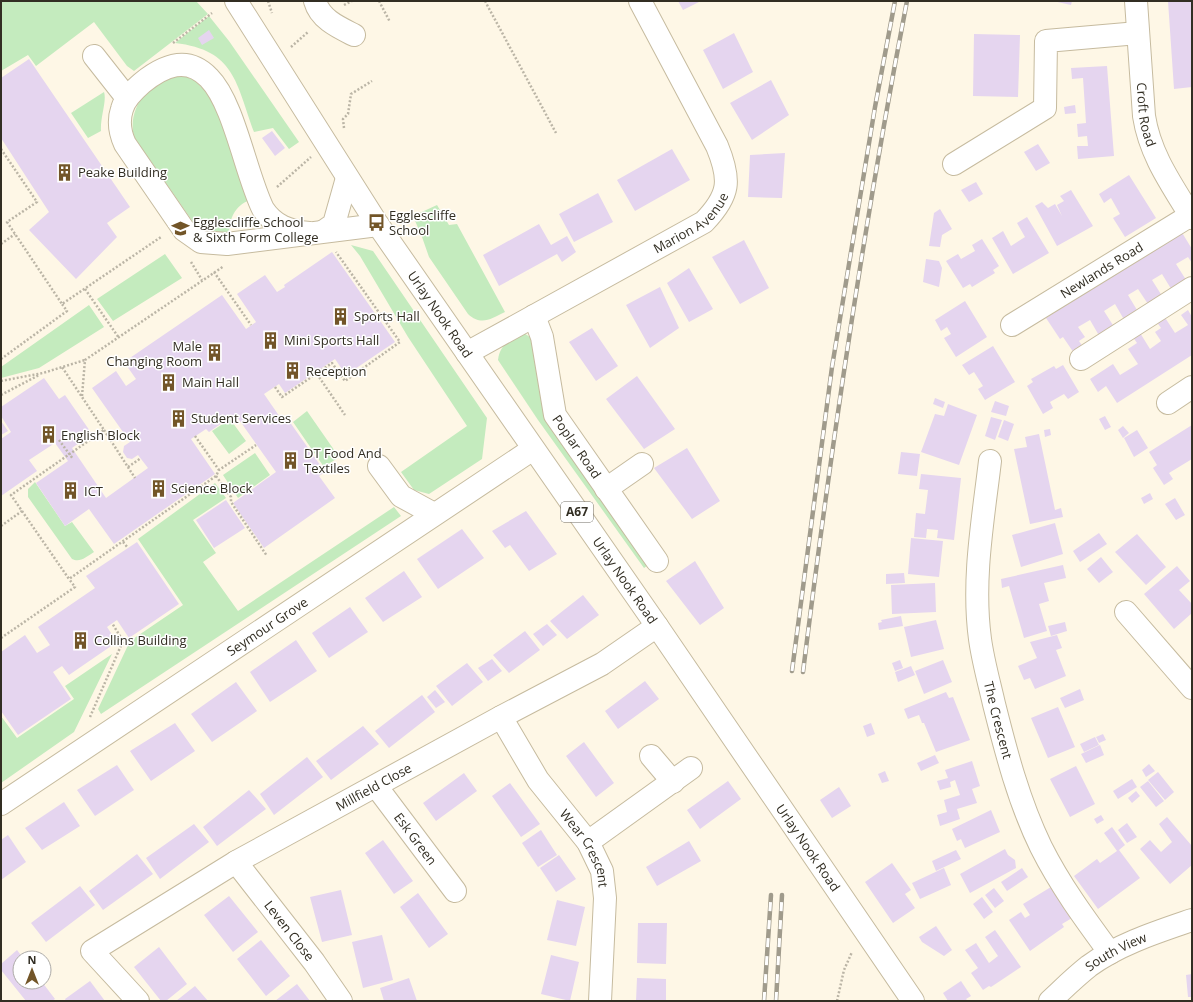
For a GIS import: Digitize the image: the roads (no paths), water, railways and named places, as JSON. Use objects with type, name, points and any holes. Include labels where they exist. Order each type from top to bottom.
[{"type":"street","points":[[315,1],[325,18],[354,35]]},
{"type":"street","name":"Marion Avenue","points":[[467,353],[704,222],[717,208],[725,191],[726,168],[717,146],[640,1]]},
{"type":"street","name":"Croft Road","points":[[1136,1],[1144,116],[1149,140],[1158,162],[1191,216]]},
{"type":"street","name":"Urlay Nook Road","points":[[243,7],[270,56],[378,225],[657,626],[913,1001]]},
{"type":"street","points":[[954,164],[1045,108],[1046,41],[1138,33]]},
{"type":"street","points":[[94,56],[127,98]]},
{"type":"street","points":[[322,237],[297,232],[282,226],[269,218],[263,210],[226,107],[215,86],[205,74],[184,65],[169,66],[146,79],[127,98],[120,117],[120,127],[125,144],[180,224],[192,237],[201,242],[210,244],[240,243],[322,237],[378,225]]},
{"type":"street","points":[[322,237],[334,224],[347,178]]},
{"type":"street","name":"Newlands Road","points":[[1012,325],[1191,216]]},
{"type":"street","points":[[1081,359],[1192,288]]},
{"type":"street","name":"Poplar Road","points":[[534,316],[542,337],[555,415],[657,561]]},
{"type":"street","points":[[1168,402],[1192,387]]},
{"type":"street","name":"Seymour Grove","points":[[1,804],[533,449]]},
{"type":"street","name":"The Crescent","points":[[990,462],[979,558],[978,614],[984,662],[1018,790],[1040,845],[1079,911],[1110,953]]},
{"type":"street","points":[[606,489],[642,464]]},
{"type":"street","points":[[380,466],[401,496],[434,514]]},
{"type":"street","points":[[1126,612],[1192,688]]},
{"type":"street","name":"Millfield Close","points":[[138,1001],[92,951],[236,862],[501,717],[602,664],[657,626]]},
{"type":"street","name":"Wear Crescent","points":[[501,717],[538,780],[588,842],[602,871],[605,898],[600,1001]]},
{"type":"street","points":[[651,756],[672,782]]},
{"type":"street","points":[[588,842],[691,768]]},
{"type":"street","name":"Esk Green","points":[[376,786],[455,891]]},
{"type":"street","name":"Leven Close","points":[[236,862],[314,962],[341,1001]]},
{"type":"street","name":"South View","points":[[1050,1001],[1090,966],[1110,953],[1153,934],[1192,920]]},
{"type":"railway","points":[[792,671],[832,367],[875,107],[895,1]]},
{"type":"railway","points":[[803,672],[849,335],[891,84],[907,1]]},
{"type":"railway","points":[[764,1001],[771,895]]},
{"type":"railway","points":[[776,1001],[782,895]]},
{"type":"place","name":"Peake Building","points":[[65,172]]},
{"type":"place","name":"Egglescliffe School","points":[[376,222]]},
{"type":"place","name":"Egglescliffe School & Sixth Form College","points":[[180,229]]},
{"type":"place","name":"Sports Hall","points":[[341,316]]},
{"type":"place","name":"Mini Sports Hall","points":[[271,340]]},
{"type":"place","name":"Male Changing Room","points":[[215,353]]},
{"type":"place","name":"Reception","points":[[293,371]]},
{"type":"place","name":"Main Hall","points":[[169,382]]},
{"type":"place","name":"Student Services","points":[[178,418]]},
{"type":"place","name":"English Block","points":[[48,435]]},
{"type":"place","name":"DT Food And Textiles","points":[[291,460]]},
{"type":"place","name":"Science Block","points":[[158,488]]},
{"type":"place","name":"ICT","points":[[71,491]]},
{"type":"place","name":"Collins Building","points":[[81,640]]}]
